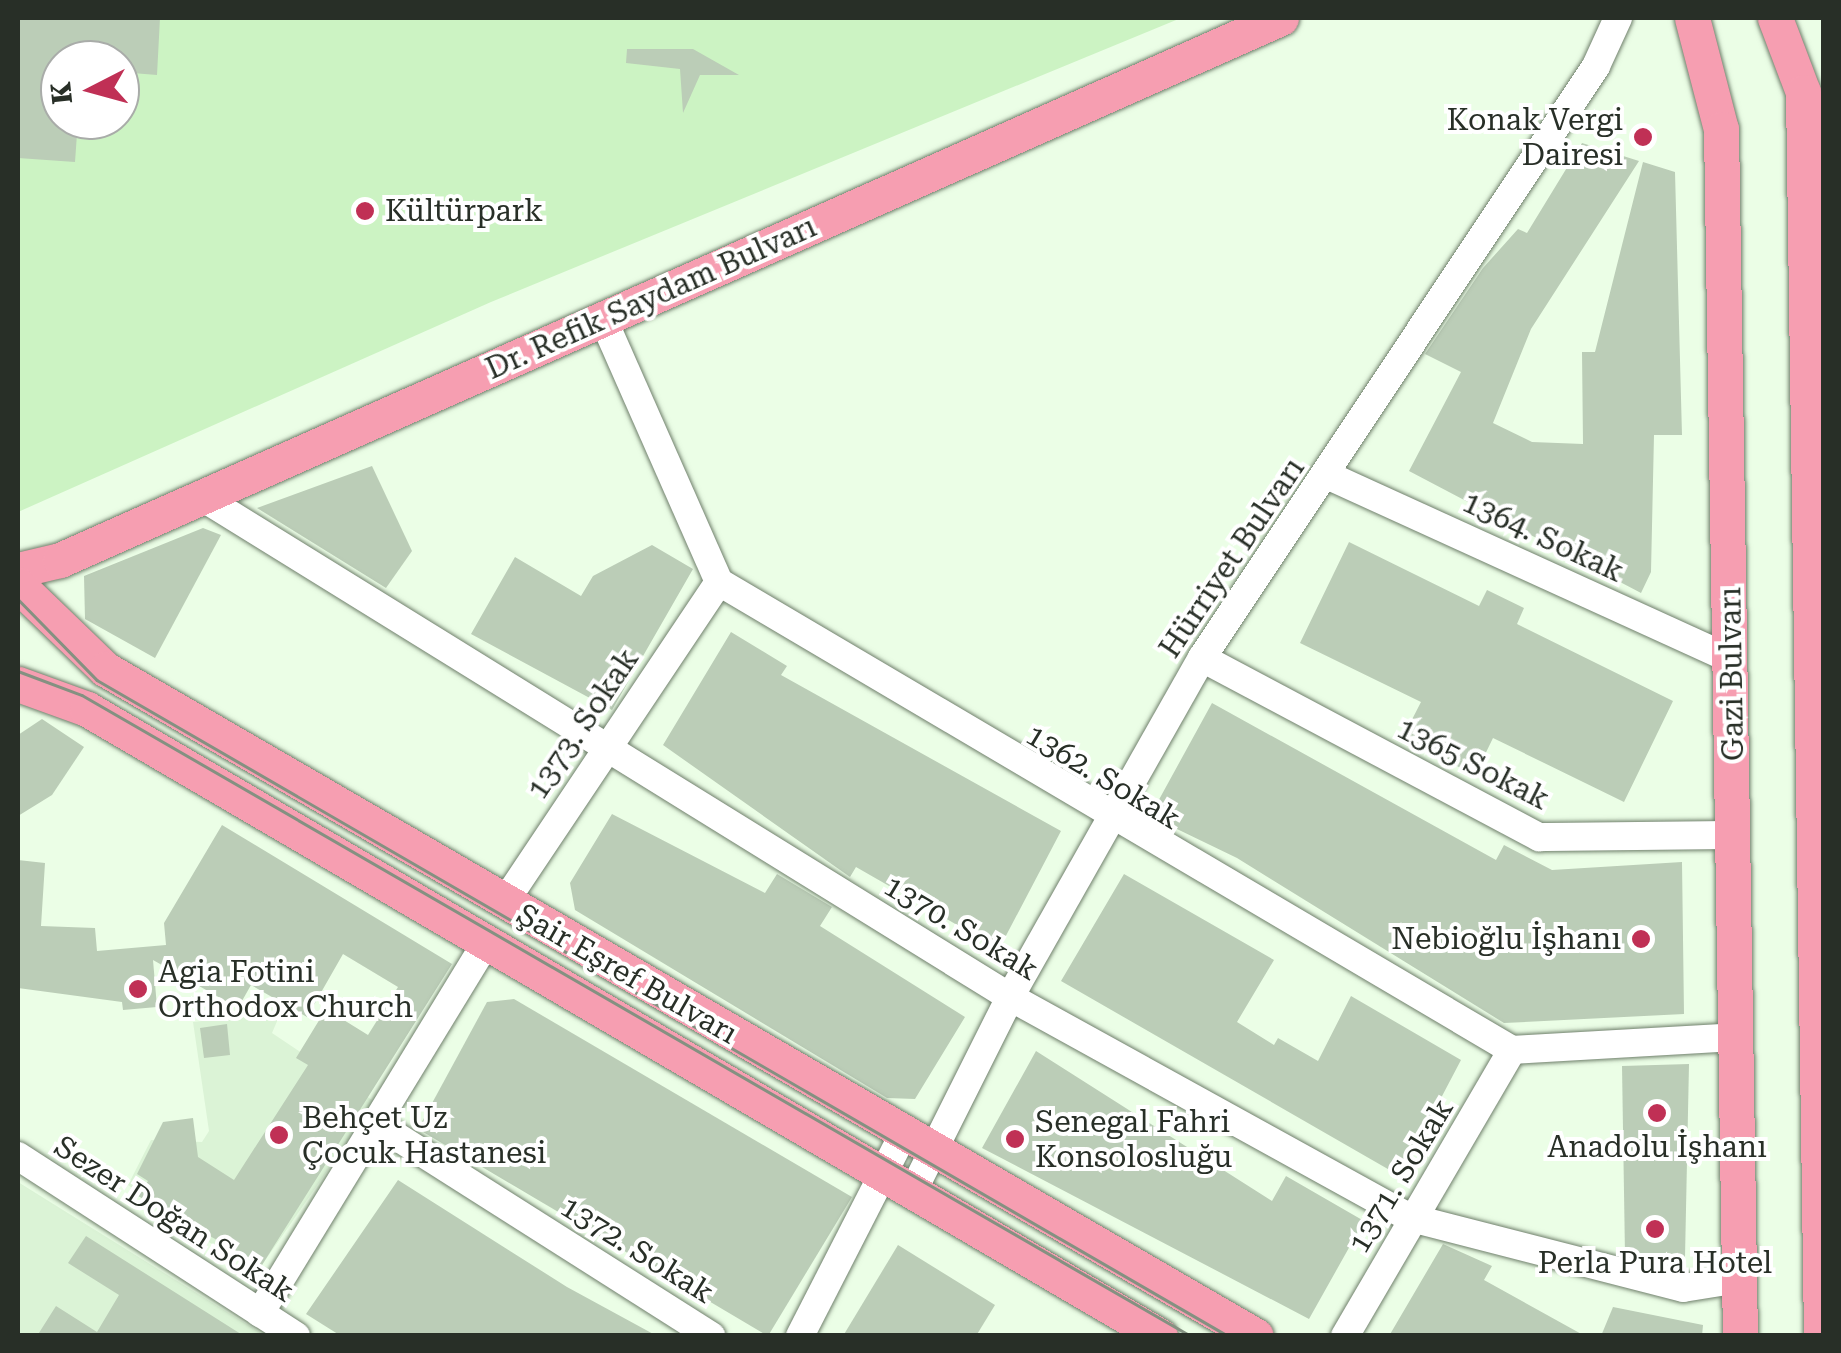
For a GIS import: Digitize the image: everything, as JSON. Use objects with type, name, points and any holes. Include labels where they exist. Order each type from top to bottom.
[{"type":"main road","name":"Dr. Refik Saydam Bulvarı","points":[[18,570],[202,497],[1281,18]]},
{"type":"main road","name":"Gazi Bulvarı","points":[[1692,18],[1721,128],[1736,835],[1740,1336]]},
{"type":"main road","points":[[1774,18],[1803,92],[1815,300],[1821,1336]]},
{"type":"main road","name":"Şair Eşref Bulvarı","points":[[18,585],[105,669],[917,1144],[1256,1336]]},
{"type":"main road","points":[[18,684],[86,709],[1160,1336]]},
{"type":"street","name":"Hürriyet Bulvarı","points":[[800,1336],[901,1184],[917,1144],[1010,997],[1107,819],[1202,658],[1596,66],[1618,18]]},
{"type":"street","points":[[603,319],[719,582]]},
{"type":"street","name":"1364. Sokak","points":[[1327,474],[1731,659]]},
{"type":"street","name":"1370. Sokak","points":[[202,497],[1010,997],[1412,1218],[1683,1288],[1739,1279]]},
{"type":"street","name":"1373. Sokak","points":[[504,903],[719,582]]},
{"type":"street","name":"1362. Sokak","points":[[719,582],[1107,819],[1512,1050]]},
{"type":"street","name":"1365 Sokak","points":[[1202,658],[1539,837],[1736,835]]},
{"type":"street","points":[[260,1314],[486,943]]},
{"type":"street","points":[[1512,1050],[1738,1037]]},
{"type":"street","name":"1371. Sokak","points":[[1346,1336],[1512,1050]]},
{"type":"street","name":"1372. Sokak","points":[[377,1124],[711,1336]]},
{"type":"street","name":"Sezer Doğan Sokak","points":[[18,1156],[296,1336]]},
{"type":"shaded area","name":"Kültürpark","points":[[18,18],[1181,18],[491,302],[18,512]]},
{"type":"shaded area","name":"Behçet Uz Çocuk Hastanesi","points":[[281,1012],[272,1033],[375,1102],[262,1265],[221,1239],[216,1247],[128,1185],[151,1140],[202,1142],[209,1131],[193,1022]]},
{"type":"shaded area","points":[[18,1182],[264,1335],[18,1335]]},
{"type":"building","points":[[18,18],[160,18],[157,75],[140,74],[140,40],[40,40],[40,140],[77,140],[75,162],[18,158]]},
{"type":"building","points":[[627,49],[693,49],[739,75],[700,75],[683,113],[680,69],[626,63]]},
{"type":"building","points":[[1582,143],[1639,161],[1531,329],[1493,423],[1532,442],[1583,444],[1582,352],[1595,352],[1643,162],[1675,172],[1682,435],[1654,435],[1651,572],[1641,593],[1409,471],[1461,372],[1425,354],[1483,268],[1518,229],[1527,233]]},
{"type":"building","points":[[372,466],[412,551],[386,588],[257,508]]},
{"type":"building","points":[[203,528],[221,535],[155,658],[85,619],[84,576]]},
{"type":"building","points":[[1349,542],[1479,606],[1487,590],[1524,608],[1517,624],[1673,701],[1624,802],[1493,738],[1475,775],[1402,739],[1421,702],[1300,643]]},
{"type":"building","points":[[652,545],[693,569],[612,710],[471,634],[515,557],[581,596],[593,576]]},
{"type":"building","points":[[731,632],[787,666],[781,675],[1061,831],[999,949],[856,867],[850,877],[663,745]]},
{"type":"building","points":[[1212,703],[1496,860],[1504,845],[1552,870],[1682,862],[1684,1014],[1504,1023],[1237,858],[1150,816]]},
{"type":"building","points":[[42,719],[84,747],[52,795],[18,816],[18,735]]},
{"type":"building","points":[[612,814],[765,893],[777,874],[832,907],[820,926],[965,1017],[915,1099],[887,1098],[575,910],[570,883]]},
{"type":"building","points":[[222,825],[452,964],[262,1265],[138,1196],[148,1181],[137,1174],[163,1122],[193,1118],[198,1157],[234,1180],[308,1065],[296,1058],[326,1009],[368,1035],[398,987],[343,954],[307,1017],[251,985],[238,1008],[153,960],[157,1007],[123,1010],[122,1002],[18,988],[18,860],[45,863],[41,926],[95,928],[97,951],[166,945],[164,923]]},
{"type":"building","points":[[1124,874],[1274,960],[1237,1022],[1274,1045],[1278,1038],[1318,1061],[1351,996],[1461,1060],[1400,1176],[1061,981]]},
{"type":"building","points":[[514,999],[852,1197],[768,1336],[418,1129],[487,1002]]},
{"type":"building","points":[[227,1024],[230,1055],[204,1058],[200,1028]]},
{"type":"building","points":[[1036,1051],[1272,1201],[1286,1176],[1364,1221],[1309,1319],[982,1148]]},
{"type":"building","points":[[1689,1064],[1685,1257],[1675,1264],[1625,1255],[1622,1066]]},
{"type":"building","points":[[398,1180],[567,1287],[657,1336],[341,1336],[306,1314]]},
{"type":"building","points":[[86,1236],[244,1336],[37,1336],[56,1306],[97,1332],[119,1295],[68,1263]]},
{"type":"building","points":[[1443,1244],[1492,1266],[1484,1280],[1585,1336],[1389,1336]]},
{"type":"building","points":[[898,1245],[995,1305],[976,1336],[843,1336]]},
{"type":"building","points":[[1613,1307],[1703,1325],[1702,1336],[1601,1336]]},
{"type":"tram line","points":[[18,599],[97,680],[1228,1336]]},
{"type":"tram line","points":[[18,671],[82,695],[1191,1336]]},
{"type":"place","name":"Konak Vergi Dairesi","points":[[1643,137]]},
{"type":"place","name":"Kültürpark","points":[[365,211]]},
{"type":"place","name":"Nebioğlu İşhanı","points":[[1641,939]]},
{"type":"place","name":"Agia Fotini Orthodox Church","points":[[138,989]]},
{"type":"place","name":"Anadolu İşhanı","points":[[1657,1113]]},
{"type":"place","name":"Behçet Uz Çocuk Hastanesi","points":[[279,1135]]},
{"type":"place","name":"Senegal Fahri Konsolosluğu","points":[[1015,1139]]},
{"type":"place","name":"Perla Pura Hotel","points":[[1655,1229]]}]
